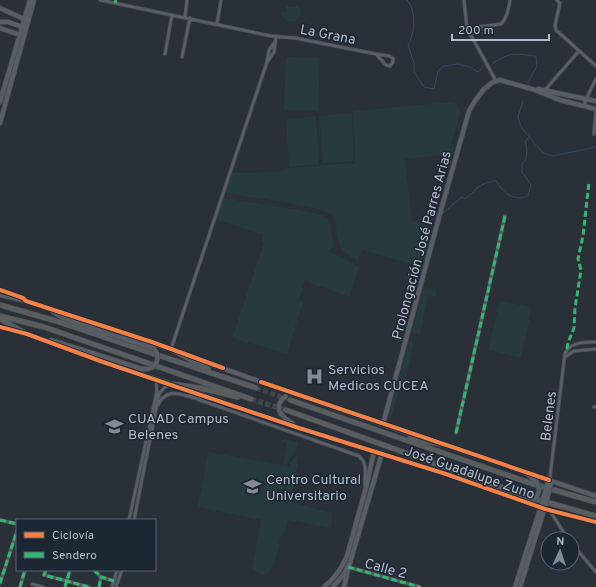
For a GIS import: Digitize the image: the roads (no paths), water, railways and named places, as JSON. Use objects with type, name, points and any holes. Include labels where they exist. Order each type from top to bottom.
[{"type":"highway","points":[[0,302],[256,388],[206,368],[171,349]]},
{"type":"highway","points":[[0,305],[23,310]]},
{"type":"highway","points":[[0,316],[44,327],[251,399],[171,384]]},
{"type":"highway","points":[[0,319],[27,334]]},
{"type":"highway","points":[[288,398],[533,484],[596,502]]},
{"type":"highway","points":[[286,410],[528,497],[596,516]]},
{"type":"highway","points":[[330,414],[352,419],[414,439],[440,444]]},
{"type":"main road","points":[[0,122],[30,0]]},
{"type":"main road","points":[[26,20],[34,0]]},
{"type":"main road","points":[[0,8],[26,20]]},
{"type":"main road","points":[[0,22],[8,22],[24,27]]},
{"type":"main road","points":[[0,102],[20,35],[24,27]]},
{"type":"main road","points":[[0,28],[20,35]]},
{"type":"main road","points":[[496,81],[596,101]]},
{"type":"main road","name":"Prolongación José Parres Arias","points":[[383,424],[469,111],[479,95],[490,84],[496,81]]},
{"type":"main road","points":[[544,91],[560,100],[596,109]]},
{"type":"main road","points":[[0,290],[23,298],[26,301]]},
{"type":"main road","points":[[0,295],[26,301],[171,349],[298,395],[596,496]]},
{"type":"main road","points":[[0,327],[62,343],[144,369],[153,367],[158,359],[157,352],[153,348],[60,317],[51,310]]},
{"type":"main road","name":"José Guadalupe Zuno","points":[[42,339],[299,428],[446,474],[516,500],[550,511],[596,522]]},
{"type":"main road","points":[[187,389],[193,396],[200,400]]},
{"type":"main road","points":[[298,395],[293,394],[288,398],[281,400],[278,409],[286,419],[299,428]]},
{"type":"main road","points":[[324,587],[334,578],[344,562],[366,489],[374,451]]},
{"type":"main road","points":[[344,587],[348,567],[382,453]]},
{"type":"main road","points":[[516,500],[531,500],[539,493],[539,488],[536,481],[524,472]]},
{"type":"main road","points":[[520,587],[550,481]]},
{"type":"main road","points":[[515,587],[543,508]]},
{"type":"main road","points":[[333,587],[348,567]]},
{"type":"street","name":"La Grana","points":[[100,0],[112,1],[276,37],[295,38],[390,56],[393,58],[393,62],[390,66],[386,65],[376,54]]},
{"type":"street","points":[[185,17],[187,0]]},
{"type":"street","points":[[217,24],[221,0]]},
{"type":"street","points":[[464,0],[466,28],[496,81]]},
{"type":"street","points":[[470,35],[478,27],[501,24],[504,22],[509,9],[510,0]]},
{"type":"street","points":[[557,0],[560,3],[555,25],[556,30],[596,66]]},
{"type":"street","points":[[165,54],[172,15]]},
{"type":"street","points":[[182,56],[190,18]]},
{"type":"street","points":[[267,62],[274,52],[276,37]]},
{"type":"street","points":[[171,349],[267,62],[269,50],[275,42]]},
{"type":"street","points":[[544,91],[578,51]]},
{"type":"street","points":[[584,106],[596,79]]},
{"type":"street","points":[[594,134],[596,109]]},
{"type":"street","points":[[456,433],[505,216]]},
{"type":"street","points":[[564,357],[567,349],[574,344],[596,342]]},
{"type":"street","points":[[564,357],[574,351],[596,349]]},
{"type":"street","name":"Belenes","points":[[550,481],[564,357]]},
{"type":"street","points":[[134,519],[157,406],[156,379]]},
{"type":"street","points":[[129,519],[157,396],[164,388],[171,384]]},
{"type":"street","points":[[157,406],[164,397],[173,392],[200,400],[359,456],[366,466],[366,489]]},
{"type":"street","points":[[137,484],[141,485]]},
{"type":"street","points":[[550,511],[563,531]]},
{"type":"street","points":[[0,520],[16,524]]},
{"type":"street","points":[[0,583],[16,533]]},
{"type":"street","points":[[580,553],[596,572]]},
{"type":"street","name":"Calle 2","points":[[348,567],[420,587]]},
{"type":"street","points":[[20,587],[25,571]]},
{"type":"street","points":[[46,571],[44,575],[89,587]]},
{"type":"street","points":[[65,587],[70,571]]},
{"type":"street","points":[[95,571],[101,577],[114,581]]},
{"type":"street","points":[[112,587],[117,571]]},
{"type":"street","points":[[116,587],[122,571]]},
{"type":"street","points":[[99,587],[101,577]]},
{"type":"street","points":[[32,584],[42,587]]},
{"type":"waterway","points":[[407,0],[414,16],[412,34],[408,45],[414,63],[414,72],[424,87],[434,89],[438,71],[444,66],[458,64],[470,67],[478,72],[484,65]]},
{"type":"waterway","points":[[493,63],[514,54],[536,56],[537,66],[528,83]]},
{"type":"waterway","points":[[523,101],[518,117],[521,127],[543,153],[553,156],[596,147]]},
{"type":"waterway","points":[[443,213],[462,197],[465,199],[485,183],[496,181],[504,192],[510,196],[517,198],[528,196],[531,185],[522,172],[522,164],[526,159],[527,149],[525,142],[529,137]]},
{"type":"tunnel","points":[[256,388],[287,399]]},
{"type":"tunnel","points":[[251,399],[286,410]]},
{"type":"place","name":"Servicios Medicos CUCEA","points":[[315,377]]},
{"type":"place","name":"CUAAD Campus Belenes","points":[[115,426]]},
{"type":"place","name":"Centro Cultural Universitario","points":[[253,487]]}]
